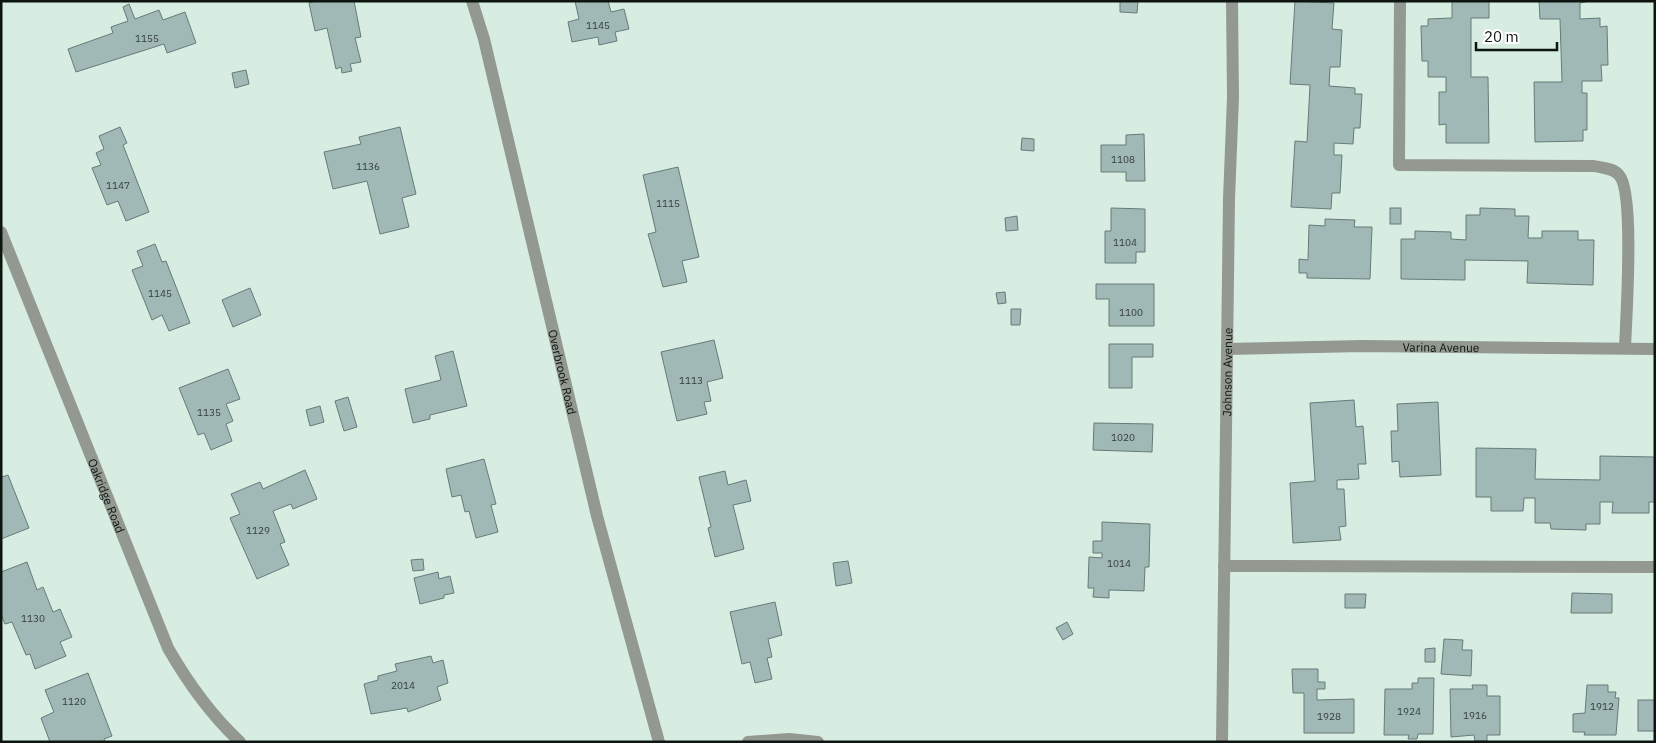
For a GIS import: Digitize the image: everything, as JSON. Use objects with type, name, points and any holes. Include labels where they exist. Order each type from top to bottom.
[{"type":"street","name":"Overbrook Road","points":[[472,1],[484,39],[598,516],[659,742]]},
{"type":"street","name":"Johnson Avenue","points":[[1222,742],[1227,349],[1233,97],[1232,1]]},
{"type":"street","points":[[1400,1],[1399,165],[1594,166],[1612,170],[1620,176],[1626,188],[1628,218],[1625,348]]},
{"type":"street","name":"Oakridge Road","points":[[1,232],[168,648],[186,679],[219,722],[240,742]]},
{"type":"street","name":"Varina Avenue","points":[[1227,349],[1362,346],[1655,349]]},
{"type":"street","points":[[1224,566],[1655,567]]},
{"type":"street","points":[[748,742],[789,739],[818,742]]},
{"type":"building","points":[[316,1],[354,1],[361,37],[355,38],[361,62],[350,64],[352,71],[342,73],[341,67],[336,69],[327,28],[315,31],[309,3]]},
{"type":"building","points":[[575,1],[608,1],[611,12],[624,9],[629,29],[615,32],[617,41],[599,45],[598,37],[572,42],[568,22],[579,19]]},
{"type":"building","points":[[1120,1],[1138,1],[1137,13],[1120,12]]},
{"type":"building","points":[[1295,1],[1334,3],[1332,29],[1342,30],[1340,67],[1330,67],[1329,86],[1355,88],[1355,94],[1362,94],[1360,128],[1354,128],[1353,144],[1334,143],[1334,155],[1342,155],[1340,193],[1332,193],[1331,209],[1291,207],[1295,141],[1307,142],[1310,85],[1290,84]]},
{"type":"building","points":[[1452,1],[1489,1],[1489,18],[1471,18],[1471,77],[1488,77],[1489,143],[1446,143],[1446,124],[1439,125],[1439,92],[1446,92],[1446,77],[1428,77],[1428,61],[1422,61],[1421,26],[1428,26],[1428,19],[1452,18]]},
{"type":"building","points":[[1539,1],[1589,1],[1580,3],[1580,19],[1600,18],[1600,27],[1607,26],[1608,65],[1601,65],[1602,81],[1582,81],[1582,93],[1587,93],[1587,130],[1583,130],[1583,141],[1535,142],[1534,82],[1562,82],[1560,19],[1540,19]]},
{"type":"building","points":[[129,4],[135,19],[159,10],[163,20],[185,12],[196,43],[167,53],[164,44],[76,72],[68,49],[113,33],[111,27],[128,21],[123,7]]},
{"type":"building","points":[[246,70],[249,84],[235,88],[232,73]]},
{"type":"building","points":[[120,127],[127,143],[123,145],[149,212],[126,221],[118,201],[107,205],[92,168],[101,165],[96,153],[104,149],[99,136]]},
{"type":"building","points":[[400,127],[416,194],[402,198],[409,227],[380,234],[367,181],[333,189],[324,152],[361,144],[359,137]]},
{"type":"building","points":[[1144,134],[1145,181],[1126,181],[1126,172],[1101,172],[1101,145],[1126,145],[1126,135]]},
{"type":"building","points":[[1022,138],[1034,139],[1034,151],[1021,150]]},
{"type":"building","points":[[678,167],[699,257],[682,261],[687,282],[663,287],[648,234],[656,232],[643,175]]},
{"type":"building","points":[[1111,208],[1145,209],[1145,252],[1136,252],[1136,263],[1105,263],[1105,231],[1111,231]]},
{"type":"building","points":[[1390,208],[1401,208],[1401,224],[1390,224]]},
{"type":"building","points":[[1480,208],[1515,209],[1515,216],[1529,216],[1528,238],[1542,238],[1542,231],[1578,231],[1578,240],[1594,240],[1593,285],[1527,283],[1528,261],[1465,260],[1465,280],[1401,279],[1401,239],[1415,239],[1415,231],[1451,232],[1451,239],[1466,240],[1466,215],[1480,215]]},
{"type":"building","points":[[1017,216],[1018,230],[1006,231],[1005,218]]},
{"type":"building","points":[[1325,219],[1355,220],[1354,227],[1372,227],[1370,279],[1307,278],[1307,273],[1299,273],[1299,259],[1308,260],[1309,225],[1325,226]]},
{"type":"building","points":[[155,244],[162,262],[166,261],[190,323],[169,331],[162,315],[152,320],[132,270],[143,266],[137,251]]},
{"type":"building","points":[[1096,284],[1154,284],[1154,326],[1109,326],[1109,299],[1096,299]]},
{"type":"building","points":[[250,288],[261,315],[233,327],[222,300]]},
{"type":"building","points":[[1005,292],[1006,303],[998,304],[996,293]]},
{"type":"building","points":[[1011,309],[1021,309],[1020,325],[1011,325]]},
{"type":"building","points":[[714,340],[723,378],[707,382],[711,401],[704,402],[707,414],[677,421],[661,352]]},
{"type":"building","points":[[1109,344],[1153,344],[1153,357],[1132,357],[1132,388],[1109,388]]},
{"type":"building","points":[[453,351],[467,406],[430,415],[430,419],[413,423],[405,389],[441,380],[435,356]]},
{"type":"building","points":[[228,369],[240,399],[226,404],[233,421],[226,424],[232,441],[211,450],[204,433],[198,435],[179,388]]},
{"type":"building","points":[[348,397],[357,427],[344,431],[335,401]]},
{"type":"building","points":[[1354,400],[1356,427],[1363,426],[1366,464],[1358,464],[1359,479],[1337,480],[1337,489],[1344,489],[1346,526],[1339,527],[1341,540],[1293,543],[1290,483],[1315,481],[1310,403]]},
{"type":"building","points":[[1438,402],[1441,475],[1400,477],[1399,461],[1392,462],[1391,431],[1398,431],[1397,404]]},
{"type":"building","points":[[320,406],[324,422],[310,426],[306,410]]},
{"type":"building","points":[[1094,423],[1153,424],[1152,452],[1093,450]]},
{"type":"building","points":[[1476,448],[1536,449],[1535,479],[1600,480],[1600,456],[1655,457],[1655,502],[1649,502],[1649,513],[1612,513],[1613,502],[1600,502],[1600,524],[1586,524],[1586,530],[1551,529],[1550,523],[1535,523],[1535,498],[1524,498],[1523,511],[1491,511],[1491,497],[1476,497]]},
{"type":"building","points":[[484,459],[496,504],[491,505],[498,532],[476,538],[469,511],[465,512],[461,495],[452,497],[446,469]]},
{"type":"building","points":[[305,470],[317,499],[293,509],[291,504],[273,511],[285,542],[280,544],[289,565],[257,579],[230,518],[240,514],[231,494],[260,482],[263,489]]},
{"type":"building","points":[[725,471],[728,485],[746,480],[751,501],[733,505],[744,549],[715,557],[708,528],[711,527],[699,477]]},
{"type":"building","points":[[1,473],[2,477],[8,475],[29,528],[1,539]]},
{"type":"building","points":[[1102,522],[1150,524],[1149,567],[1145,567],[1144,591],[1109,590],[1109,598],[1093,597],[1094,588],[1088,588],[1089,557],[1102,558],[1102,553],[1093,553],[1093,541],[1102,541]]},
{"type":"building","points":[[423,559],[424,570],[413,571],[411,560]]},
{"type":"building","points":[[848,561],[852,583],[836,586],[833,563]]},
{"type":"building","points":[[27,562],[37,590],[43,587],[53,612],[60,609],[72,637],[60,642],[66,656],[35,669],[30,654],[26,655],[12,622],[5,624],[1,614],[1,572]]},
{"type":"building","points":[[438,572],[439,579],[450,576],[454,593],[444,595],[444,598],[420,604],[414,578]]},
{"type":"building","points":[[1572,593],[1612,594],[1612,613],[1571,613]]},
{"type":"building","points":[[1345,594],[1366,594],[1365,608],[1345,608]]},
{"type":"building","points":[[775,602],[782,635],[768,639],[772,657],[767,658],[772,679],[755,683],[750,662],[742,664],[730,612]]},
{"type":"building","points":[[1067,622],[1073,634],[1063,640],[1056,628]]},
{"type":"building","points":[[1444,639],[1463,640],[1462,650],[1472,650],[1471,676],[1441,674]]},
{"type":"building","points":[[1435,648],[1435,662],[1425,662],[1425,649]]},
{"type":"building","points":[[431,656],[433,663],[443,660],[448,683],[437,687],[441,700],[408,712],[407,708],[371,714],[364,684],[378,680],[378,676],[397,671],[395,664]]},
{"type":"building","points":[[1292,669],[1318,669],[1318,682],[1325,682],[1325,689],[1317,689],[1317,700],[1354,699],[1354,733],[1304,733],[1304,693],[1293,693]]},
{"type":"building","points":[[88,673],[112,736],[104,739],[105,742],[50,742],[41,718],[54,712],[45,690]]},
{"type":"building","points":[[1418,678],[1434,678],[1433,734],[1418,734],[1417,739],[1408,739],[1409,735],[1384,735],[1385,689],[1412,689],[1412,683],[1418,683]]},
{"type":"building","points":[[1472,685],[1487,685],[1487,696],[1500,696],[1500,735],[1487,735],[1487,741],[1475,741],[1474,735],[1451,737],[1450,689],[1473,689]]},
{"type":"building","points":[[1587,685],[1608,685],[1608,692],[1616,692],[1615,698],[1619,698],[1616,735],[1584,735],[1585,732],[1573,732],[1573,714],[1585,713]]},
{"type":"building","points":[[1638,700],[1655,700],[1655,731],[1638,731]]}]
